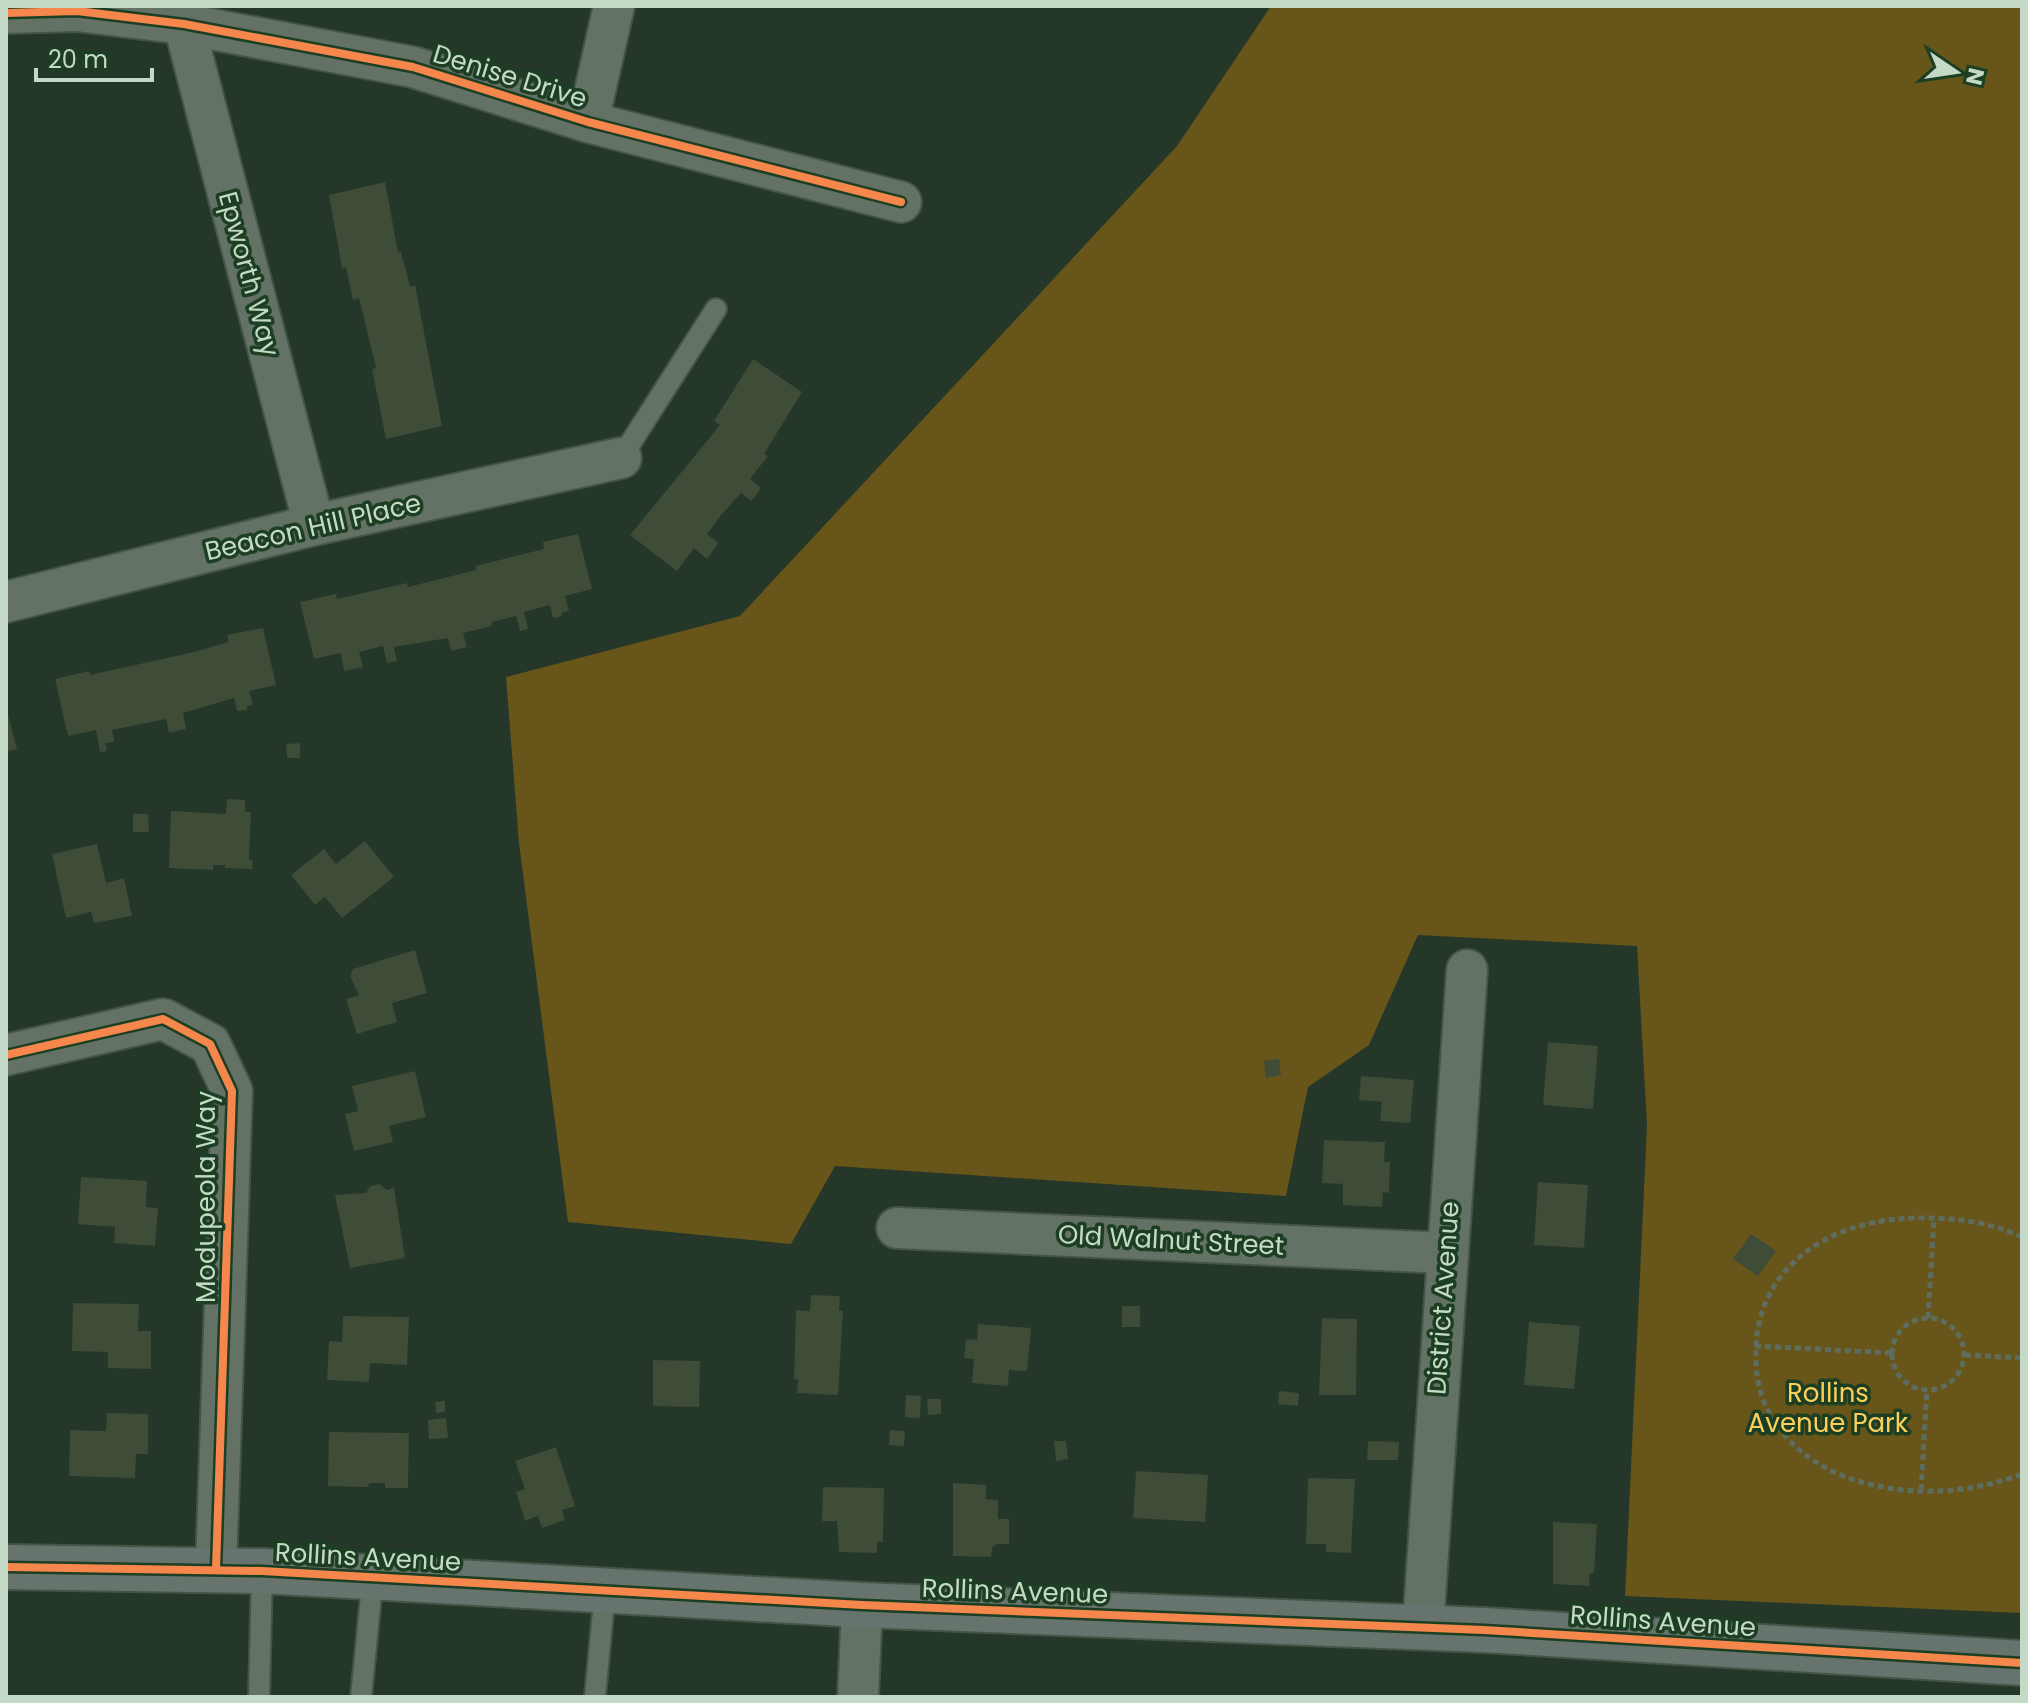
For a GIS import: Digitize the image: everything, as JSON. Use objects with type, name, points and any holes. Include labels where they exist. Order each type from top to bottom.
[{"type":"street","points":[[588,122],[614,6]]},
{"type":"street","name":"Denise Drive","points":[[6,13],[77,11],[186,15],[413,67],[588,122],[901,202]]},
{"type":"street","name":"Epworth Way","points":[[186,15],[314,525]]},
{"type":"street","name":"Beacon Hill Place","points":[[6,602],[314,525],[621,458]]},
{"type":"street","name":"District Avenue","points":[[1423,1627],[1467,970]]},
{"type":"street","name":"Modupeola Way","points":[[6,1055],[163,1019],[210,1044],[232,1091],[216,1569]]},
{"type":"street","name":"Old Walnut Street","points":[[897,1228],[1446,1253]]},
{"type":"street","name":"Rollins Avenue","points":[[6,1567],[216,1569],[373,1576],[862,1605],[1423,1627],[2022,1663]]},
{"type":"street","points":[[858,1697],[862,1605]]},
{"type":"lane","points":[[621,458],[716,309]]},
{"type":"lane","points":[[259,1697],[262,1571]]},
{"type":"lane","points":[[361,1697],[373,1576]]},
{"type":"lane","points":[[595,1697],[605,1590]]},
{"type":"path","points":[[2022,1237],[1994,1226],[1934,1219],[1864,1224],[1803,1251],[1789,1264],[1766,1300],[1757,1324],[1755,1346],[1756,1376],[1762,1400],[1785,1437],[1840,1474],[1890,1488],[1921,1490],[1982,1484],[2022,1474]]},
{"type":"path","points":[[1928,1318],[1934,1219]]},
{"type":"path","points":[[1928,1318],[1950,1325],[1958,1333],[1965,1355],[1957,1376],[1949,1384],[1927,1390],[1906,1383],[1893,1364],[1892,1353],[1894,1342],[1907,1325],[1928,1318]]},
{"type":"path","points":[[1755,1346],[1892,1353]]},
{"type":"path","points":[[1965,1355],[2022,1358]]},
{"type":"path","points":[[1921,1490],[1927,1390]]},
{"type":"green space","name":"Rollins Avenue Park","points":[[1271,6],[2022,6],[2022,1613],[1625,1596],[1647,1125],[1637,946],[1418,935],[1369,1045],[1308,1087],[1286,1196],[835,1166],[791,1244],[568,1222],[519,843],[506,677],[740,616],[1177,146]]},
{"type":"building","points":[[385,182],[398,252],[401,252],[410,287],[415,285],[442,426],[386,439],[372,369],[376,368],[359,298],[353,300],[346,267],[342,268],[329,195]]},
{"type":"building","points":[[753,359],[802,392],[764,454],[768,456],[750,479],[761,488],[751,501],[741,493],[722,514],[707,534],[718,543],[707,559],[694,548],[677,571],[630,535],[720,425],[714,421]]},
{"type":"building","points":[[578,534],[592,589],[565,596],[569,611],[561,613],[562,616],[553,618],[550,605],[524,612],[528,629],[520,631],[516,616],[491,622],[492,626],[463,633],[467,647],[451,651],[448,638],[394,647],[397,661],[387,663],[383,646],[359,652],[363,667],[344,671],[341,653],[314,659],[300,602],[336,594],[337,599],[407,583],[408,587],[544,549],[543,542]]},
{"type":"building","points":[[263,628],[276,685],[249,691],[253,705],[247,706],[247,710],[237,711],[234,698],[183,713],[186,729],[169,733],[166,719],[112,730],[114,742],[105,743],[107,751],[100,752],[96,730],[68,736],[55,679],[89,671],[90,675],[194,652],[229,642],[227,635]]},
{"type":"building","points":[[6,707],[17,749],[6,752]]},
{"type":"building","points":[[300,743],[300,758],[287,758],[286,744]]},
{"type":"building","points":[[227,799],[245,800],[245,812],[251,812],[249,860],[253,861],[252,869],[225,868],[225,865],[213,865],[213,870],[169,868],[171,811],[226,814]]},
{"type":"building","points":[[133,814],[148,814],[149,832],[133,832]]},
{"type":"building","points":[[365,841],[394,877],[342,918],[325,897],[315,905],[291,875],[324,849],[336,864]]},
{"type":"building","points":[[97,844],[106,883],[124,878],[132,916],[94,923],[91,912],[66,918],[52,854]]},
{"type":"building","points":[[415,950],[427,993],[392,1003],[397,1022],[357,1034],[346,999],[359,995],[350,976],[353,969]]},
{"type":"building","points":[[1548,1042],[1598,1046],[1593,1109],[1543,1105]]},
{"type":"building","points":[[1279,1059],[1281,1075],[1266,1078],[1264,1061]]},
{"type":"building","points":[[415,1071],[426,1117],[389,1126],[393,1142],[354,1151],[345,1114],[358,1111],[352,1086]]},
{"type":"building","points":[[1361,1076],[1414,1080],[1410,1123],[1380,1121],[1382,1102],[1359,1100]]},
{"type":"building","points":[[1324,1140],[1385,1142],[1384,1162],[1390,1162],[1389,1193],[1383,1192],[1382,1207],[1343,1205],[1343,1184],[1322,1183]]},
{"type":"building","points":[[81,1177],[147,1181],[146,1207],[158,1208],[155,1246],[114,1243],[115,1227],[78,1224]]},
{"type":"building","points":[[1538,1182],[1588,1185],[1584,1248],[1534,1245]]},
{"type":"building","points":[[380,1184],[387,1190],[394,1188],[405,1258],[350,1268],[335,1195],[366,1193],[370,1186]]},
{"type":"building","points":[[1751,1234],[1776,1251],[1758,1276],[1733,1259]]},
{"type":"building","points":[[811,1295],[840,1296],[839,1310],[843,1311],[838,1395],[797,1393],[798,1380],[794,1379],[796,1310],[810,1311]]},
{"type":"building","points":[[73,1303],[139,1304],[138,1331],[151,1331],[151,1369],[108,1368],[108,1352],[72,1351]]},
{"type":"building","points":[[1122,1306],[1140,1306],[1140,1327],[1122,1327]]},
{"type":"building","points":[[343,1316],[409,1317],[407,1365],[370,1363],[369,1382],[327,1380],[329,1341],[342,1342]]},
{"type":"building","points":[[1322,1318],[1357,1319],[1356,1395],[1319,1395]]},
{"type":"building","points":[[1529,1322],[1580,1326],[1574,1389],[1524,1385]]},
{"type":"building","points":[[978,1324],[1031,1328],[1027,1371],[1009,1370],[1008,1386],[972,1383],[974,1359],[964,1358],[966,1339],[977,1340]]},
{"type":"building","points":[[653,1360],[700,1361],[699,1407],[653,1406]]},
{"type":"building","points":[[1279,1391],[1299,1393],[1298,1406],[1278,1404]]},
{"type":"building","points":[[906,1395],[921,1396],[920,1418],[905,1417]]},
{"type":"building","points":[[927,1399],[941,1399],[941,1414],[928,1415]]},
{"type":"building","points":[[445,1401],[445,1412],[436,1413],[435,1402]]},
{"type":"building","points":[[107,1413],[148,1414],[148,1454],[136,1454],[135,1478],[69,1476],[70,1430],[106,1431]]},
{"type":"building","points":[[446,1418],[448,1438],[429,1439],[428,1420]]},
{"type":"building","points":[[890,1430],[905,1431],[904,1446],[889,1445]]},
{"type":"building","points":[[329,1432],[409,1433],[408,1488],[385,1488],[385,1483],[369,1483],[368,1487],[328,1486]]},
{"type":"building","points":[[1054,1441],[1066,1441],[1068,1459],[1056,1461]]},
{"type":"building","points":[[1368,1441],[1399,1442],[1398,1460],[1367,1460]]},
{"type":"building","points":[[556,1447],[575,1506],[562,1510],[565,1520],[542,1528],[538,1516],[525,1521],[516,1492],[525,1489],[515,1461]]},
{"type":"building","points":[[1136,1471],[1208,1475],[1205,1522],[1133,1518]]},
{"type":"building","points":[[1308,1478],[1355,1479],[1351,1553],[1326,1552],[1326,1544],[1306,1544]]},
{"type":"building","points":[[953,1483],[986,1485],[986,1499],[998,1500],[998,1519],[1009,1519],[1009,1544],[997,1544],[992,1548],[991,1557],[953,1556]]},
{"type":"building","points":[[823,1487],[884,1488],[883,1542],[877,1542],[877,1553],[839,1552],[837,1521],[822,1521]]},
{"type":"building","points":[[1553,1522],[1597,1524],[1594,1573],[1590,1573],[1589,1586],[1553,1584]]},
{"type":"cycle path","points":[[6,13],[77,11],[184,24],[413,67],[588,122],[901,202]]},
{"type":"cycle path","points":[[6,1055],[163,1019],[210,1044],[232,1091],[216,1569]]},
{"type":"cycle path","points":[[6,1567],[262,1571],[862,1605],[1484,1630],[2022,1663]]}]
